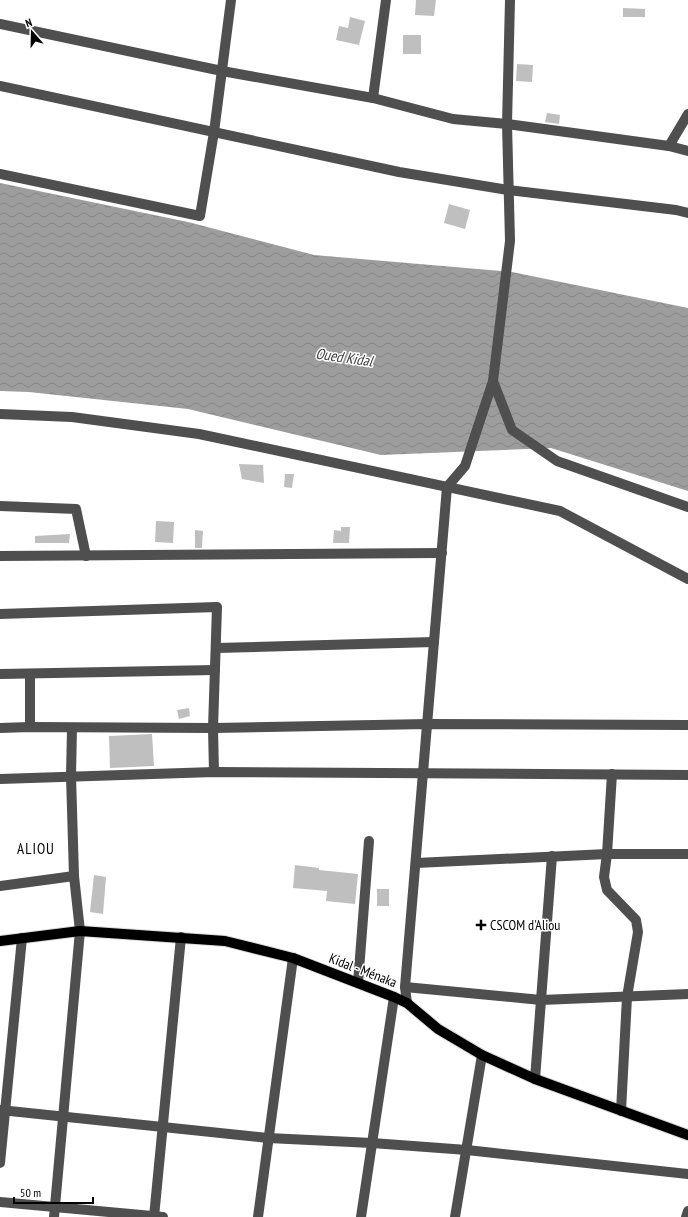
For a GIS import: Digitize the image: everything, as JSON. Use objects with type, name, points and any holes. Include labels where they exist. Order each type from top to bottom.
[{"type":"main road","name":"Kidal - Ménaka","points":[[0,942],[80,931],[225,941],[293,958],[407,1003],[438,1030],[482,1055],[535,1079],[688,1135]]},
{"type":"street","points":[[0,174],[200,216],[214,132],[231,0]]},
{"type":"street","points":[[373,98],[386,0]]},
{"type":"street","points":[[407,1003],[405,987],[448,487],[466,466],[493,381],[510,242],[507,124],[510,0]]},
{"type":"street","points":[[0,24],[222,71],[373,98],[453,119],[507,124],[669,146],[688,151]]},
{"type":"street","points":[[0,86],[399,172],[508,190],[676,210],[688,213]]},
{"type":"street","points":[[669,146],[688,114]]},
{"type":"street","points":[[493,381],[512,430],[557,461],[688,507]]},
{"type":"street","points":[[0,414],[72,417],[199,434],[560,511],[688,579]]},
{"type":"street","points":[[0,506],[76,510],[86,556]]},
{"type":"street","points":[[0,556],[442,553]]},
{"type":"street","points":[[0,614],[217,607],[213,728],[214,772]]},
{"type":"street","points":[[216,648],[434,642]]},
{"type":"street","points":[[0,674],[215,670]]},
{"type":"street","points":[[30,674],[30,727]]},
{"type":"street","points":[[0,728],[213,728],[427,724],[688,725]]},
{"type":"street","points":[[54,1212],[80,931],[74,876],[71,776],[72,728]]},
{"type":"street","points":[[0,779],[214,772],[688,775]]},
{"type":"street","points":[[612,774],[607,854],[604,877],[606,890],[636,920],[638,932],[627,997],[621,1111]]},
{"type":"street","points":[[358,983],[369,841]]},
{"type":"street","points":[[416,863],[607,854],[688,854]]},
{"type":"street","points":[[535,1079],[552,856]]},
{"type":"street","points":[[0,886],[74,876]]},
{"type":"street","points":[[0,1202],[54,1212],[157,1217],[162,1127],[181,937]]},
{"type":"street","points":[[0,1162],[2,1111],[22,938]]},
{"type":"street","points":[[258,1217],[293,958]]},
{"type":"street","points":[[405,987],[540,1000],[688,994]]},
{"type":"street","points":[[361,1217],[394,997]]},
{"type":"street","points":[[455,1217],[482,1055]]},
{"type":"street","points":[[2,1111],[268,1138],[372,1143],[467,1150],[688,1174]]},
{"type":"street","points":[[686,1217],[688,1211]]},
{"type":"water","name":"Oued Kidal","points":[[0,183],[188,222],[314,255],[512,272],[688,308],[688,491],[551,448],[381,455],[188,409],[29,392],[0,391]]},
{"type":"building","points":[[416,0],[436,0],[434,16],[415,15]]},
{"type":"building","points":[[623,8],[645,9],[645,17],[623,17]]},
{"type":"building","points":[[350,17],[365,21],[359,45],[336,40],[339,26],[348,28]]},
{"type":"building","points":[[403,35],[421,35],[421,54],[403,54]]},
{"type":"building","points":[[517,64],[533,65],[532,82],[516,81]]},
{"type":"building","points":[[547,113],[560,115],[559,124],[545,122]]},
{"type":"building","points":[[449,204],[470,210],[465,229],[444,223]]},
{"type":"building","points":[[239,464],[263,465],[264,483],[242,479]]},
{"type":"building","points":[[285,474],[294,474],[292,488],[284,487]]},
{"type":"building","points":[[156,521],[174,522],[173,543],[155,542]]},
{"type":"building","points":[[341,527],[350,527],[349,543],[333,543],[334,530],[341,531]]},
{"type":"building","points":[[195,530],[203,531],[202,548],[195,548]]},
{"type":"building","points":[[70,534],[69,543],[35,543],[35,536]]},
{"type":"building","points":[[189,708],[190,716],[179,719],[177,710]]},
{"type":"building","points":[[152,734],[154,766],[110,768],[109,736]]},
{"type":"building","points":[[295,865],[319,868],[319,870],[358,874],[355,904],[326,901],[327,891],[293,888]]},
{"type":"building","points":[[94,875],[106,877],[103,914],[90,912]]},
{"type":"building","points":[[377,889],[389,889],[389,906],[377,906]]},
{"type":"place","name":"CSCOM d'Aliou","points":[[481,925]]},
{"type":"district","name":"ALIOU","points":[[36,848]]}]
